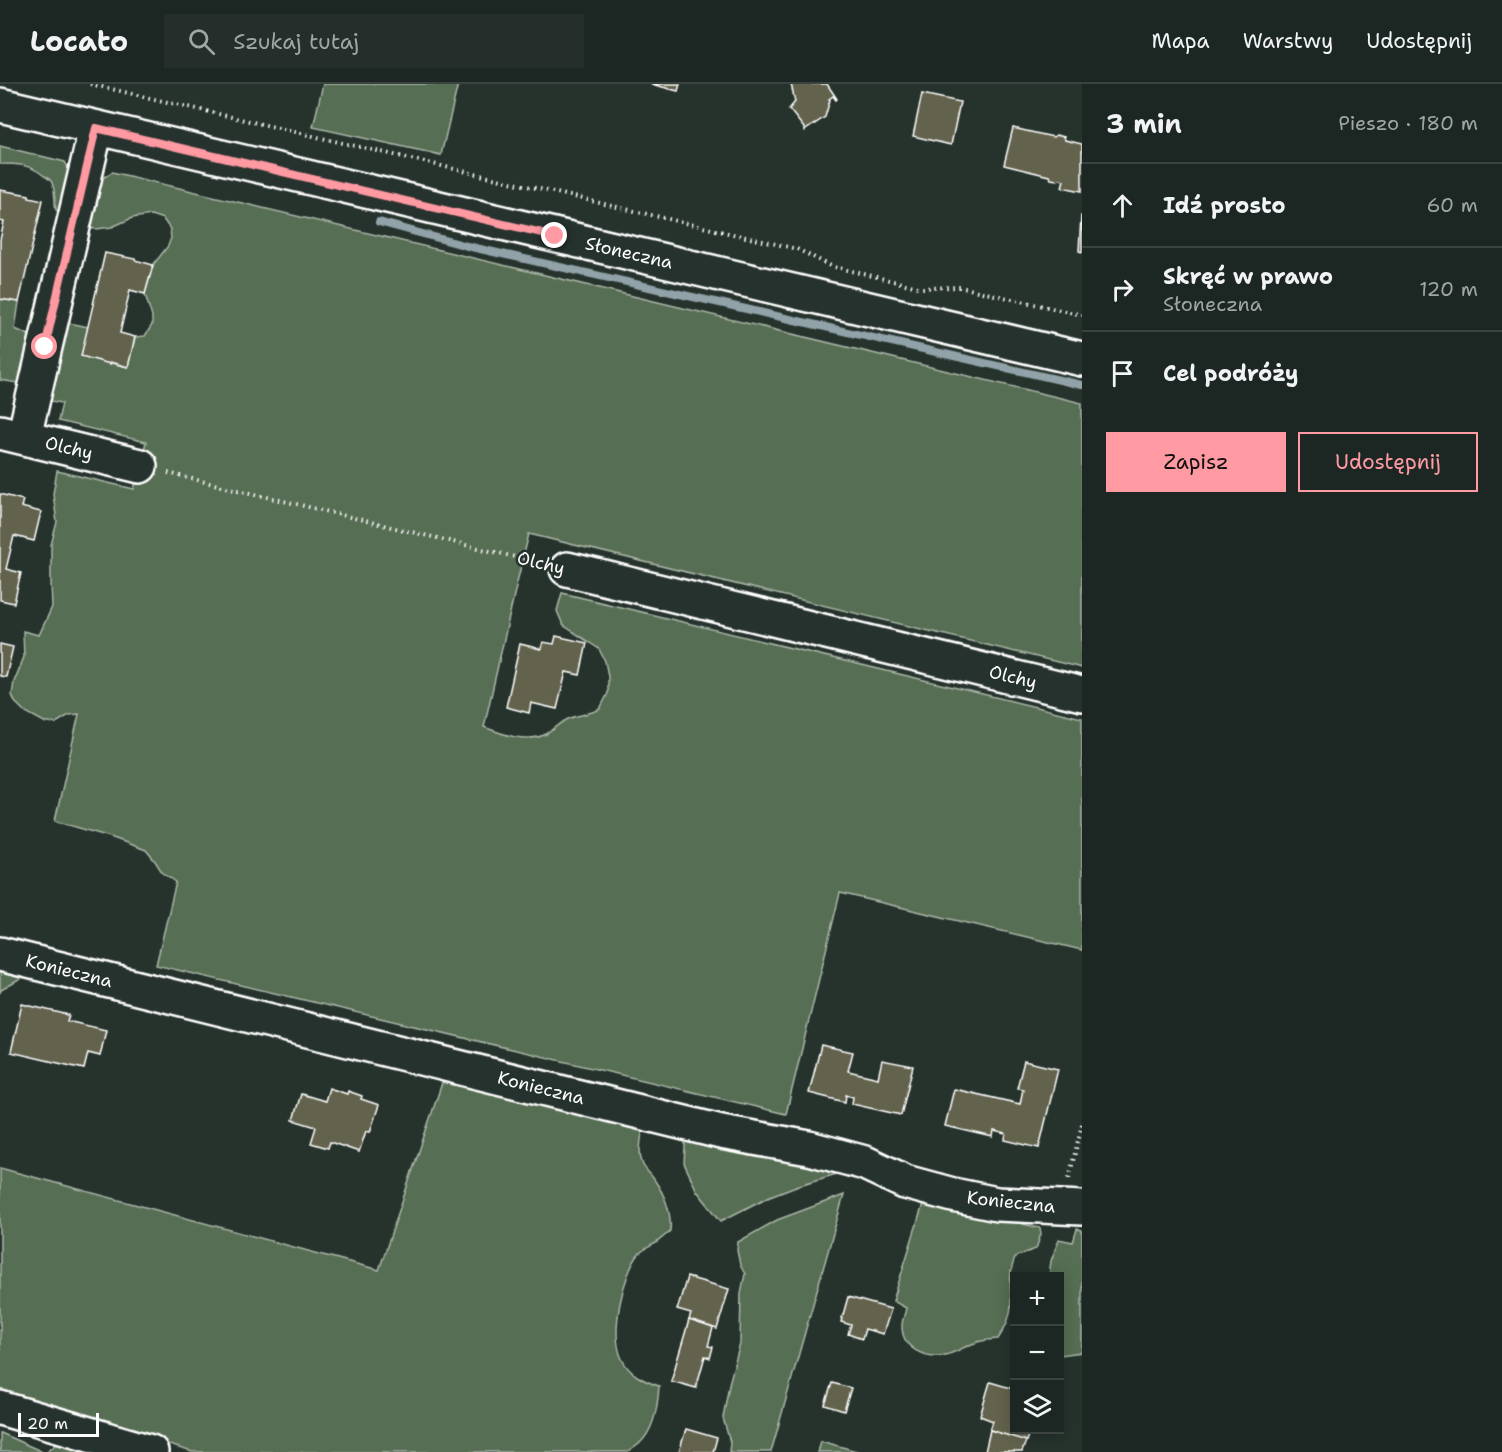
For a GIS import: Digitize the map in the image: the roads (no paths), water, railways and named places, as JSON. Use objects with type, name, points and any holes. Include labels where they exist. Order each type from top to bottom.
[{"type":"street","name":"Słoneczna","points":[[0,105],[1082,359]]},
{"type":"street","points":[[12,434],[96,128]]},
{"type":"street","name":"Olchy","points":[[12,434],[140,466]]},
{"type":"street","name":"Olchy","points":[[567,569],[1082,694]]},
{"type":"street","name":"Konieczna","points":[[0,954],[721,1132],[809,1148],[865,1163],[905,1182],[953,1195],[997,1204],[1072,1208]]},
{"type":"street","points":[[0,1408],[151,1452]]},
{"type":"waterway","points":[[379,222],[467,246],[1082,385]]}]
